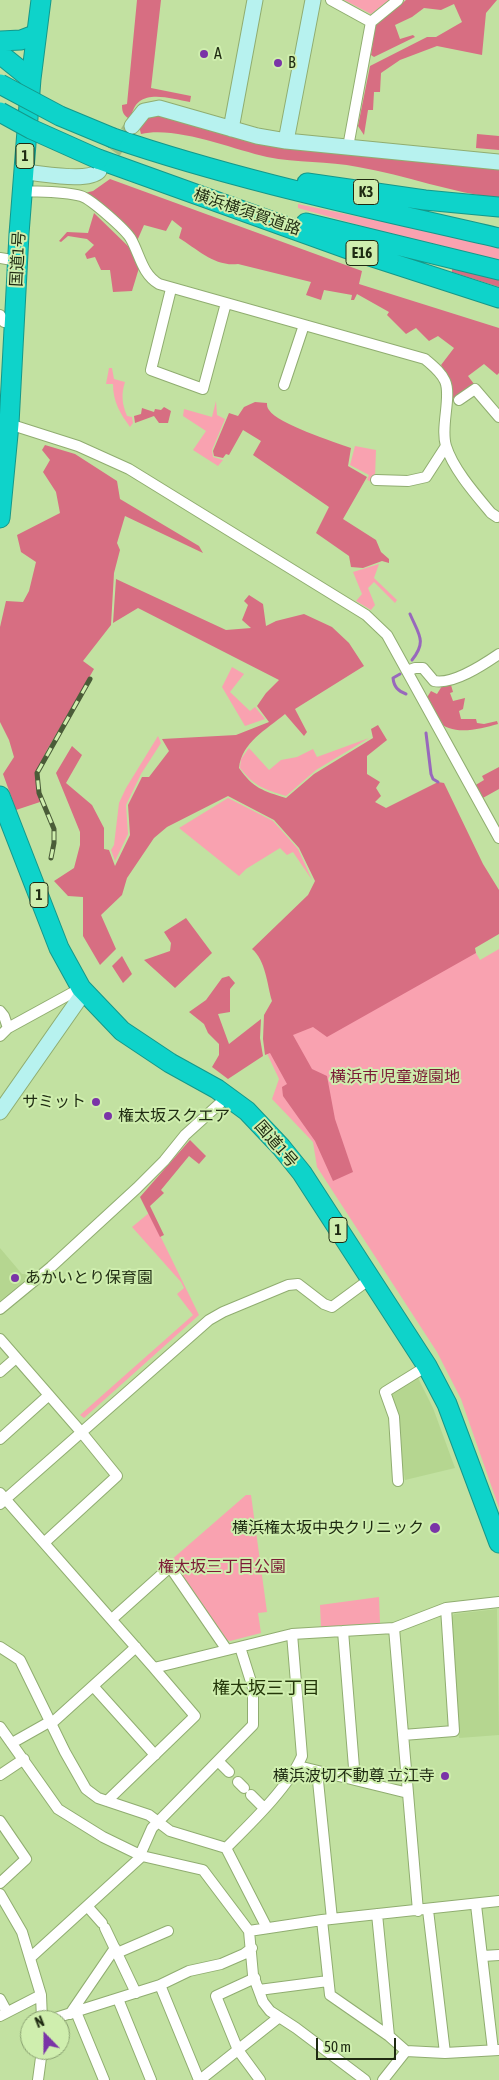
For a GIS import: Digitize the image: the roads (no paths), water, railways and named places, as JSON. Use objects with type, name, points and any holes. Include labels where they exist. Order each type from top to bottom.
[{"type":"highway","name":"国道1号","points":[[32,0],[34,42]]},
{"type":"highway","name":"国道1号","points":[[0,518],[6,428],[9,260],[30,191],[24,172],[34,42],[41,0]]},
{"type":"highway","points":[[0,41],[21,40],[34,42]]},
{"type":"highway","points":[[0,54],[31,79]]},
{"type":"highway","name":"横浜横須賀道路","points":[[0,84],[60,116],[113,138],[186,161],[312,195],[499,238]]},
{"type":"highway","name":"横浜横須賀道路","points":[[0,112],[99,165],[226,204],[351,250],[499,298]]},
{"type":"highway","name":"K3","points":[[234,174],[425,200],[499,207]]},
{"type":"highway","points":[[226,204],[355,233],[499,270]]},
{"type":"highway","name":"国道1号","points":[[0,796],[59,948],[82,990],[122,1031],[170,1063],[228,1096],[261,1124],[302,1173],[427,1366],[447,1404],[499,1543]]},
{"type":"street","points":[[231,129],[254,0]]},
{"type":"street","points":[[286,141],[313,0]]},
{"type":"street","points":[[331,0],[371,22]]},
{"type":"street","points":[[348,147],[371,22],[398,0]]},
{"type":"street","points":[[132,126],[144,111],[158,108],[231,129],[286,141],[499,162]]},
{"type":"street","points":[[24,172],[82,177],[92,176],[99,165]]},
{"type":"street","points":[[30,191],[83,196],[122,227],[131,238],[147,274],[159,284],[171,289],[425,359],[439,372],[446,383],[444,421],[446,446],[464,480],[491,513],[498,515]]},
{"type":"street","points":[[171,289],[151,370],[203,389],[226,303]]},
{"type":"street","points":[[284,385],[304,325]]},
{"type":"street","points":[[459,400],[475,389],[499,417]]},
{"type":"street","points":[[6,428],[78,446],[120,465],[185,502],[366,616],[387,635],[499,838]]},
{"type":"street","points":[[376,480],[408,481],[426,478],[446,446]]},
{"type":"street","points":[[407,671],[423,668],[434,681],[441,682],[453,679],[499,654]]},
{"type":"street","points":[[0,1036],[8,1028],[82,990]]},
{"type":"street","points":[[0,1112],[82,990]]},
{"type":"street","points":[[0,1012],[4,1016],[8,1028]]},
{"type":"street","points":[[0,1309],[52,1266],[137,1188],[164,1161],[185,1135],[228,1096]]},
{"type":"street","points":[[107,1801],[195,1716],[45,1542],[2,1499],[82,1433],[209,1320],[222,1312],[288,1285],[298,1284],[324,1304],[332,1307],[370,1280]]},
{"type":"street","points":[[0,1339],[117,1476],[45,1542]]},
{"type":"street","points":[[0,1372],[16,1358]]},
{"type":"street","points":[[398,1481],[394,1417],[385,1392],[427,1366]]},
{"type":"street","points":[[0,1439],[49,1395]]},
{"type":"street","points":[[112,1619],[170,1567],[227,1650]]},
{"type":"street","points":[[154,1668],[292,1634],[394,1628],[446,1608],[499,1602]]},
{"type":"street","points":[[403,1736],[454,1731],[446,1608]]},
{"type":"street","points":[[394,1628],[418,1911]]},
{"type":"street","points":[[344,1631],[355,1780]]},
{"type":"street","points":[[226,1848],[264,1808],[298,1766],[302,1756],[292,1634]]},
{"type":"street","points":[[12,1743],[52,1722],[136,1646]]},
{"type":"street","points":[[0,1647],[20,1660],[86,1788],[98,1798],[149,1814],[170,1831],[226,1848],[267,1928]]},
{"type":"street","points":[[30,1958],[141,1856],[152,1828],[253,1725],[253,1688],[240,1647]]},
{"type":"street","points":[[93,1686],[154,1755]]},
{"type":"street","points":[[0,1727],[58,1809],[103,1837],[141,1856],[203,1870],[249,1931],[255,1978],[270,2011],[296,2028],[365,2080]]},
{"type":"street","points":[[0,1776],[24,1759]]},
{"type":"street","points":[[218,1761],[264,1808]]},
{"type":"street","points":[[298,1766],[408,1793]]},
{"type":"street","points":[[317,1771],[330,1995],[389,2036],[406,2051],[445,2053],[496,2050],[476,1905]]},
{"type":"street","points":[[0,1821],[26,1859],[0,1883]]},
{"type":"street","points":[[0,1894],[22,1932],[41,1995],[42,2010]]},
{"type":"street","points":[[249,1931],[377,1914],[499,1902]]},
{"type":"street","points":[[87,1906],[104,1925],[136,1993]]},
{"type":"street","points":[[428,1910],[445,2053]]},
{"type":"street","points":[[377,1914],[389,2036]]},
{"type":"street","points":[[73,2013],[116,1950],[168,1931]]},
{"type":"street","points":[[70,2014],[160,1985],[189,1971],[221,1964],[244,1954],[252,1948]]},
{"type":"street","points":[[482,1956],[499,1955]]},
{"type":"street","points":[[255,1978],[216,1996],[238,2050],[260,2080]]},
{"type":"street","points":[[259,1990],[328,1981]]},
{"type":"street","points":[[160,1985],[200,2080],[278,2018]]},
{"type":"street","points":[[0,1999],[4,2014],[41,1995]]},
{"type":"street","points":[[118,1999],[151,2080]]},
{"type":"street","points":[[73,2013],[104,2080]]},
{"type":"street","points":[[383,2080],[406,2051]]},
{"type":"street","points":[[38,2080],[41,2060]]},
{"type":"waterway","points":[[410,614],[420,638],[419,648],[412,660]]},
{"type":"waterway","points":[[400,674],[393,678],[394,684],[406,694]]},
{"type":"waterway","points":[[426,733],[431,774],[433,779],[438,782]]},
{"type":"tunnel","points":[[100,170],[132,126]]},
{"type":"railway","points":[[51,858],[54,829],[39,793],[37,773],[90,679]]},
{"type":"place","name":"A","points":[[204,54]]},
{"type":"place","name":"B","points":[[278,63]]},
{"type":"place","name":"サミット","points":[[96,1102]]},
{"type":"place","name":"権太坂スクエア","points":[[108,1116]]},
{"type":"place","name":"あかいとり保育園","points":[[15,1278]]},
{"type":"place","name":"横浜権太坂中央クリニック","points":[[435,1528]]},
{"type":"place","name":"横浜波切不動尊 立江寺","points":[[445,1776]]},
{"type":"district","name":"権太坂三丁目","points":[[266,1688]]},
{"type":"park label","name":"横浜市 児童遊園地","points":[[395,1077]]},
{"type":"park label","name":"権太坂三丁目公園","points":[[222,1567]]}]
